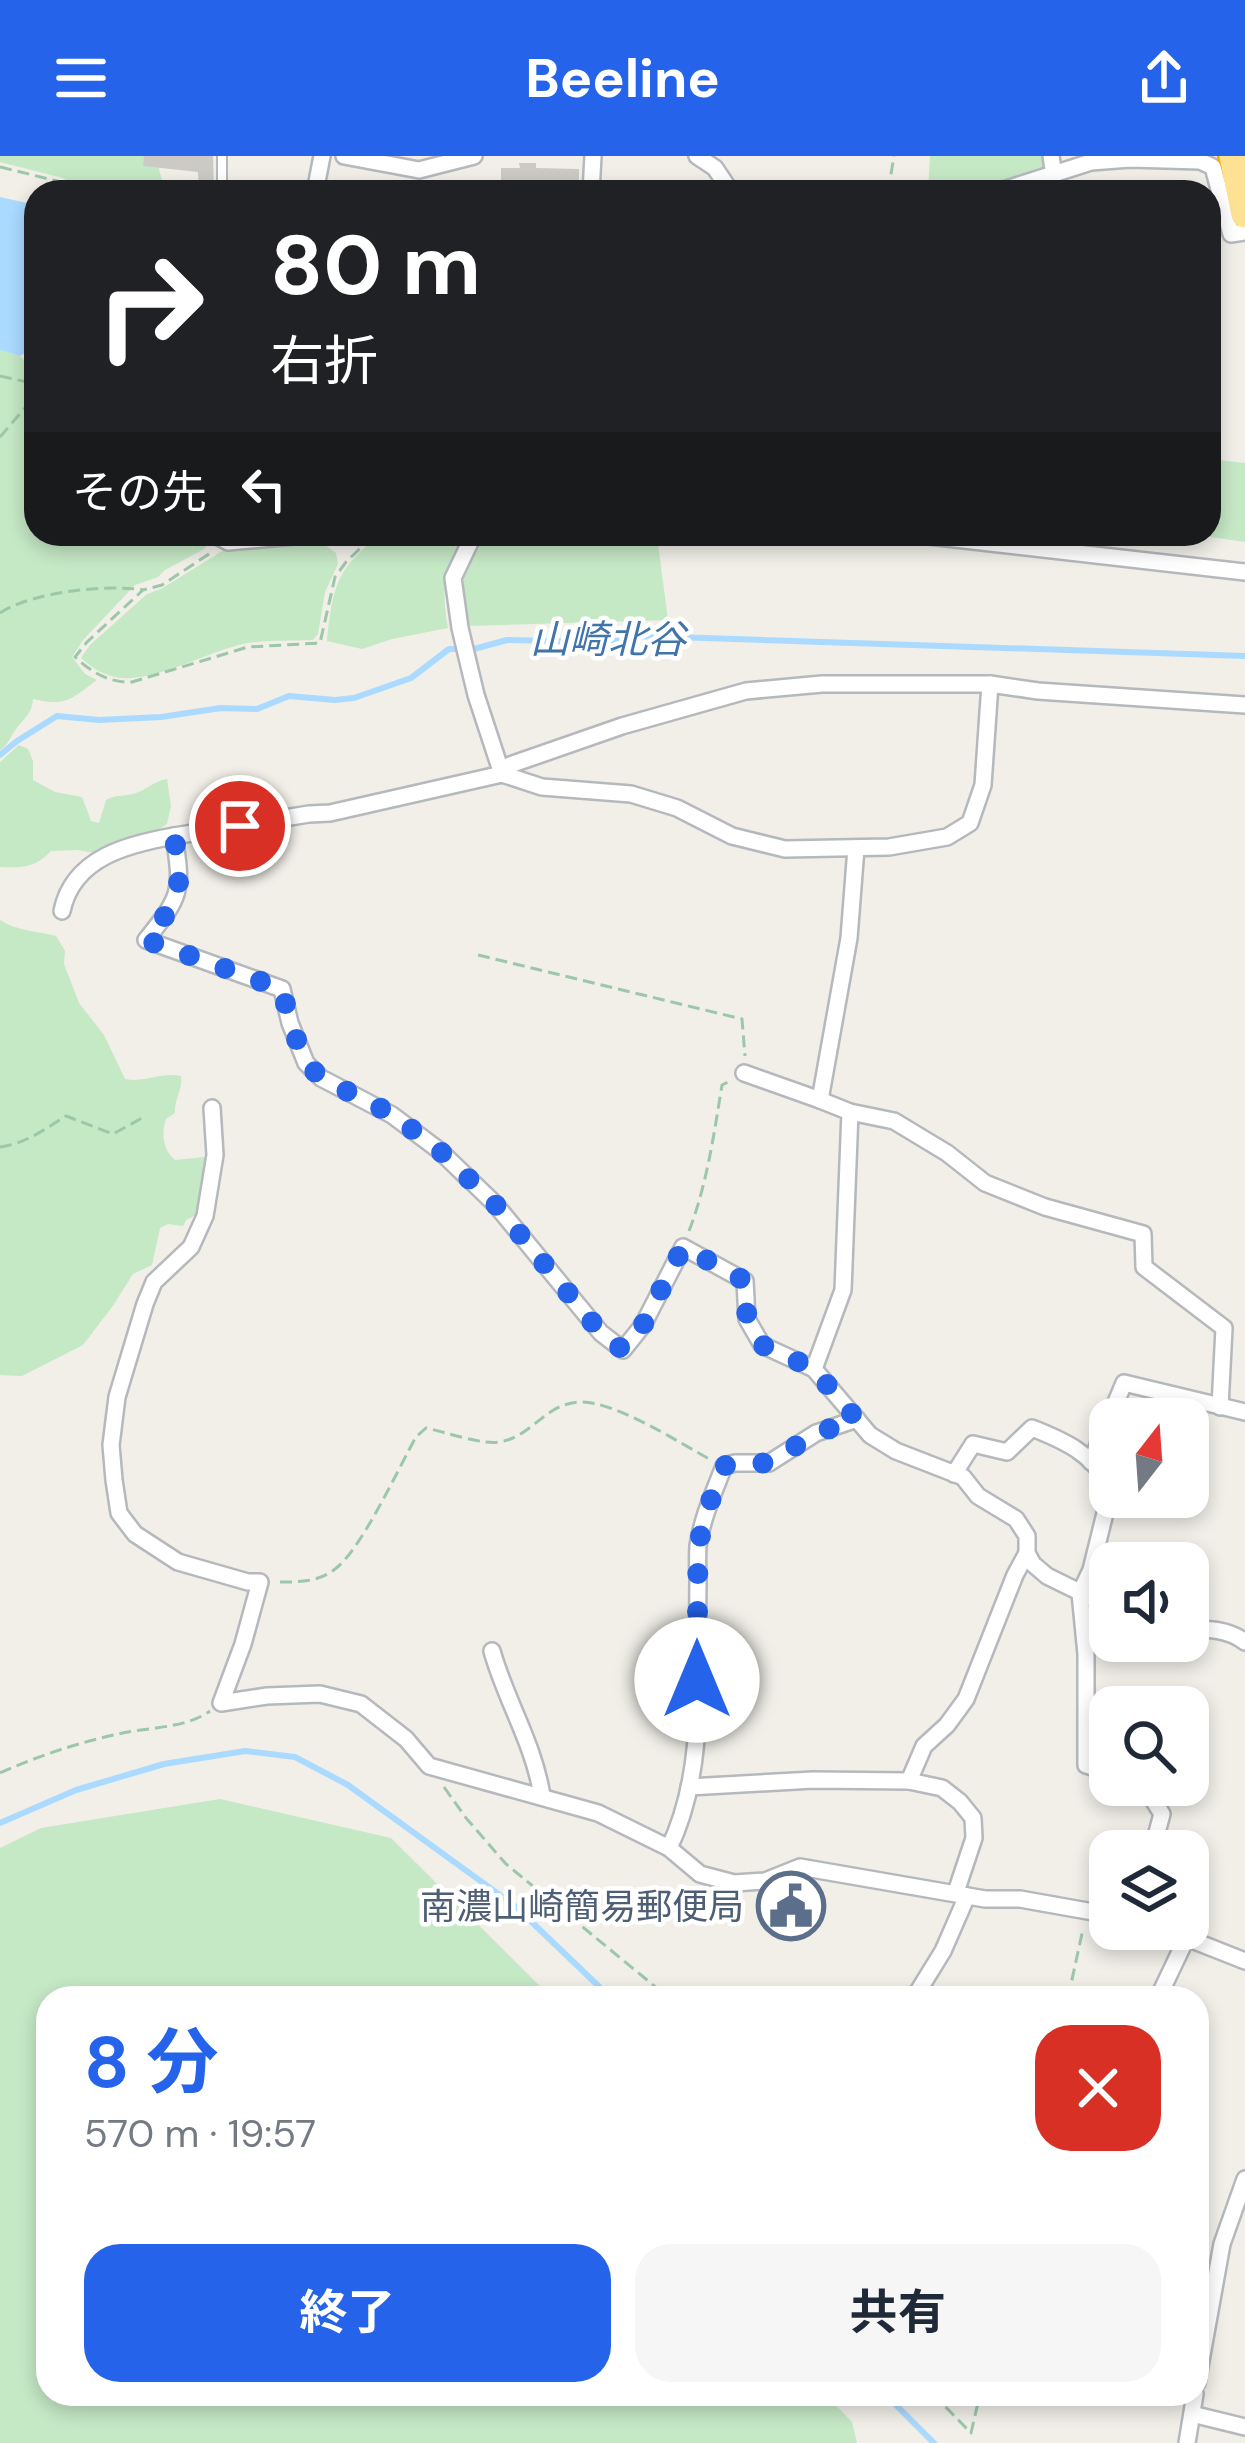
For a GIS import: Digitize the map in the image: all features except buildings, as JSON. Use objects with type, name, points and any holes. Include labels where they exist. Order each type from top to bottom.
[{"type":"highway","points":[[1233,156],[1245,214]]},
{"type":"street","points":[[344,156],[419,170],[474,156]]},
{"type":"street","points":[[698,156],[723,180]]},
{"type":"street","points":[[1051,156],[1054,176]]},
{"type":"street","points":[[1040,180],[1091,162],[1130,159],[1200,161],[1213,167],[1216,180]]},
{"type":"street","points":[[1221,197],[1231,234],[1245,232]]},
{"type":"street","points":[[468,546],[453,578],[460,628],[502,774]]},
{"type":"street","points":[[1016,546],[1245,572]]},
{"type":"street","points":[[502,774],[510,765],[600,734],[746,691],[822,684],[990,684],[1245,705]]},
{"type":"street","points":[[62,911],[68,892],[99,858],[124,846],[330,813],[502,774],[542,787],[631,794],[677,808],[732,836],[785,849],[890,848],[947,837],[970,823],[982,785],[990,684]]},
{"type":"street","points":[[174,836],[180,882],[174,905],[146,940],[282,989],[306,1063],[321,1078],[392,1114],[431,1143],[495,1204],[601,1333],[623,1350],[643,1325],[683,1247],[745,1281],[747,1318],[762,1345],[814,1369],[870,1435],[896,1451],[963,1478],[978,1496],[1016,1520],[1027,1536],[1033,1564],[1089,1597]]},
{"type":"street","points":[[820,1100],[849,938],[856,848]]},
{"type":"street","points":[[745,1073],[850,1112],[894,1121],[985,1183],[1045,1207],[1143,1234],[1144,1267],[1224,1328],[1220,1407]]},
{"type":"street","points":[[212,1108],[215,1155],[206,1216],[191,1247],[154,1282],[117,1396],[111,1445],[118,1513],[135,1534],[178,1562],[260,1582],[221,1703],[320,1694],[361,1704],[406,1739],[429,1766],[598,1813],[669,1848],[700,1874],[734,1883],[765,1881],[800,1867],[1087,1910]]},
{"type":"street","points":[[814,1369],[843,1289],[850,1112]]},
{"type":"street","points":[[1118,1398],[1124,1383],[1184,1398]]},
{"type":"street","points":[[1209,1404],[1245,1412]]},
{"type":"street","points":[[669,1848],[681,1822],[698,1725],[698,1546],[724,1466],[769,1463],[816,1433],[857,1420]]},
{"type":"street","points":[[953,1474],[973,1444],[1007,1452],[1032,1428],[1069,1442],[1089,1460]]},
{"type":"street","points":[[1089,1766],[1081,1593],[1103,1518]]},
{"type":"street","points":[[909,1780],[924,1746],[966,1699],[1028,1553]]},
{"type":"street","points":[[1209,1629],[1245,1642]]},
{"type":"street","points":[[492,1651],[502,1687],[536,1761],[542,1796]]},
{"type":"street","points":[[689,1787],[909,1780],[942,1788],[960,1802],[973,1818],[974,1838],[943,1951],[921,1986]]},
{"type":"street","points":[[1209,1946],[1245,1961]]},
{"type":"street","points":[[1164,1986],[1180,1950]]},
{"type":"street","points":[[1209,2302],[1222,2244],[1245,2180]]},
{"type":"street","points":[[1187,2443],[1193,2406]]},
{"type":"street","points":[[1192,2414],[1245,2427]]},
{"type":"path","points":[[0,167],[54,180]]},
{"type":"path","points":[[0,437],[24,409]]},
{"type":"path","points":[[0,613],[25,600],[118,586],[143,590],[162,585],[209,554],[213,546]]},
{"type":"path","points":[[143,590],[75,657],[102,677],[131,682],[248,647],[320,644],[335,577],[363,546]]},
{"type":"path","points":[[478,955],[742,1019],[745,1073],[722,1085],[700,1203],[683,1247]]},
{"type":"path","points":[[0,1147],[29,1138],[66,1116],[113,1134],[144,1118]]},
{"type":"path","points":[[260,1582],[306,1582],[333,1571],[351,1552],[416,1437],[426,1428],[497,1443],[523,1433],[556,1406],[581,1402],[648,1426],[724,1466]]},
{"type":"path","points":[[0,1773],[38,1756],[117,1734],[198,1720],[221,1703]]},
{"type":"path","points":[[429,1766],[466,1819],[506,1864],[654,1986]]},
{"type":"path","points":[[1071,1986],[1087,1910]]},
{"type":"path","points":[[945,2406],[971,2433],[977,2406]]},
{"type":"green space","points":[[0,156],[160,156],[162,180],[66,180],[0,162]]},
{"type":"green space","points":[[930,156],[1047,156],[1043,173],[1020,180],[929,180]]},
{"type":"green space","points":[[0,350],[24,360],[24,546],[206,546],[158,577],[135,585],[72,657],[85,674],[97,680],[68,700],[33,699],[29,712],[0,750]]},
{"type":"green space","points":[[1221,460],[1245,463],[1245,542],[1221,539]]},
{"type":"green space","points":[[326,546],[336,553],[338,564],[313,640],[248,643],[136,678],[110,676],[81,658],[147,594],[224,550]]},
{"type":"green space","points":[[368,546],[460,546],[446,579],[448,628],[362,649],[327,641],[339,580]]},
{"type":"green space","points":[[478,546],[658,546],[668,620],[468,626],[463,597]]},
{"type":"green space","points":[[19,745],[28,749],[33,761],[33,780],[55,792],[82,797],[91,821],[99,823],[106,800],[167,779],[171,806],[167,824],[148,836],[96,853],[51,851],[28,866],[0,867],[0,762]]},
{"type":"green space","points":[[0,920],[56,936],[65,951],[64,964],[79,1003],[104,1035],[125,1079],[181,1076],[175,1113],[164,1125],[166,1147],[175,1160],[204,1157],[208,1162],[202,1212],[183,1226],[160,1228],[152,1265],[133,1274],[83,1345],[22,1376],[0,1375]]},
{"type":"green space","points":[[220,1799],[391,1838],[540,1986],[36,1986],[36,2406],[837,2406],[852,2422],[857,2443],[0,2443],[0,1848],[41,1828]]},
{"type":"water","points":[[0,197],[24,202],[24,354],[0,350]]},
{"type":"waterway","name":"山崎北谷","points":[[0,755],[57,716],[161,717],[221,708],[257,709],[289,696],[354,698],[411,678],[449,649],[474,649],[507,640],[596,642],[645,636],[1245,656]]},
{"type":"waterway","points":[[0,1823],[76,1790],[164,1764],[245,1751],[295,1757],[348,1785],[515,1906],[598,1986]]},
{"type":"waterway","points":[[897,2406],[934,2443]]},
{"type":"place","name":"南濃山崎簡易郵便局","points":[[791,1906]]},
{"type":"route","points":[[240,826],[174,836],[180,882],[174,905],[146,940],[282,989],[306,1063],[321,1078],[392,1114],[440,1151],[534,1248],[601,1333],[623,1350],[643,1325],[683,1247],[745,1281],[747,1318],[762,1345],[814,1369],[857,1420],[816,1433],[769,1463],[724,1466],[698,1546],[697,1680]]}]
